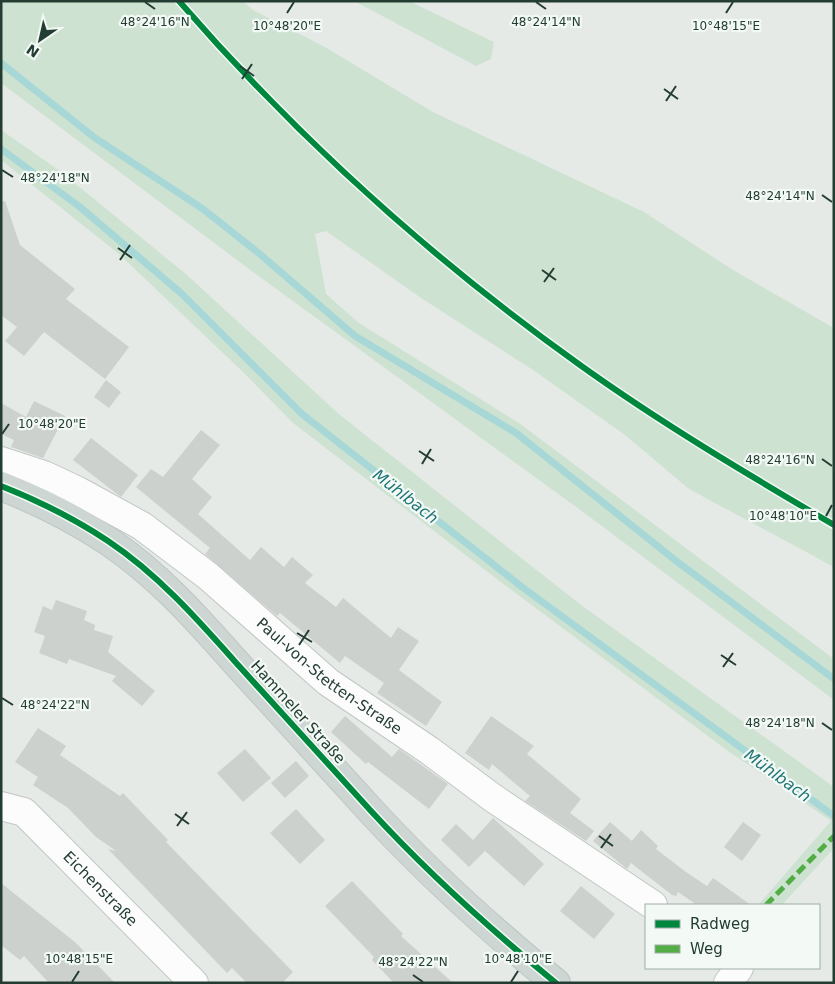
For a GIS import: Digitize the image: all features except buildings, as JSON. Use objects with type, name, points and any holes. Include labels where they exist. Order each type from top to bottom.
[{"type":"main road","name":"Hammeler Straße","points":[[1,486],[32,498],[83,526],[108,541],[153,576],[198,620],[410,851],[491,928],[556,983]]},
{"type":"street","name":"Paul-von-Stetten-Straße","points":[[1,461],[39,474],[78,491],[142,526],[208,576],[333,686],[430,751],[493,798],[652,904]]},
{"type":"street","name":"Eichenstraße","points":[[1,806],[24,812],[194,983]]},
{"type":"street","points":[[728,983],[739,969]]},
{"type":"green space","points":[[1,1],[243,1],[253,10],[325,47],[433,112],[644,212],[733,270],[834,328],[834,567],[689,489],[625,435],[533,370],[421,298],[326,231],[315,234],[326,294],[359,323],[519,423],[834,659],[834,700],[583,512],[253,272],[1,83]]},
{"type":"green space","points":[[354,1],[409,1],[494,42],[491,59],[476,66]]},
{"type":"green space","points":[[1,130],[60,171],[187,275],[340,415],[581,605],[834,787],[834,848],[783,904],[759,904],[831,821],[728,751],[506,586],[293,423],[245,374],[119,254],[1,160]]},
{"type":"waterway","points":[[1,63],[95,138],[203,209],[261,255],[355,336],[516,433],[675,560],[834,679]]},
{"type":"waterway","name":"Mühlbach","points":[[1,149],[80,207],[182,294],[302,414],[522,587],[834,816]]},
{"type":"marked path","points":[[767,904],[834,836]]},
{"type":"cycle path","points":[[179,1],[224,51],[319,148],[369,195],[472,283],[580,365],[673,428],[834,525]]},
{"type":"cycle path","points":[[1,486],[83,525],[127,554],[161,584],[193,616],[415,857],[484,922],[556,983]]}]
